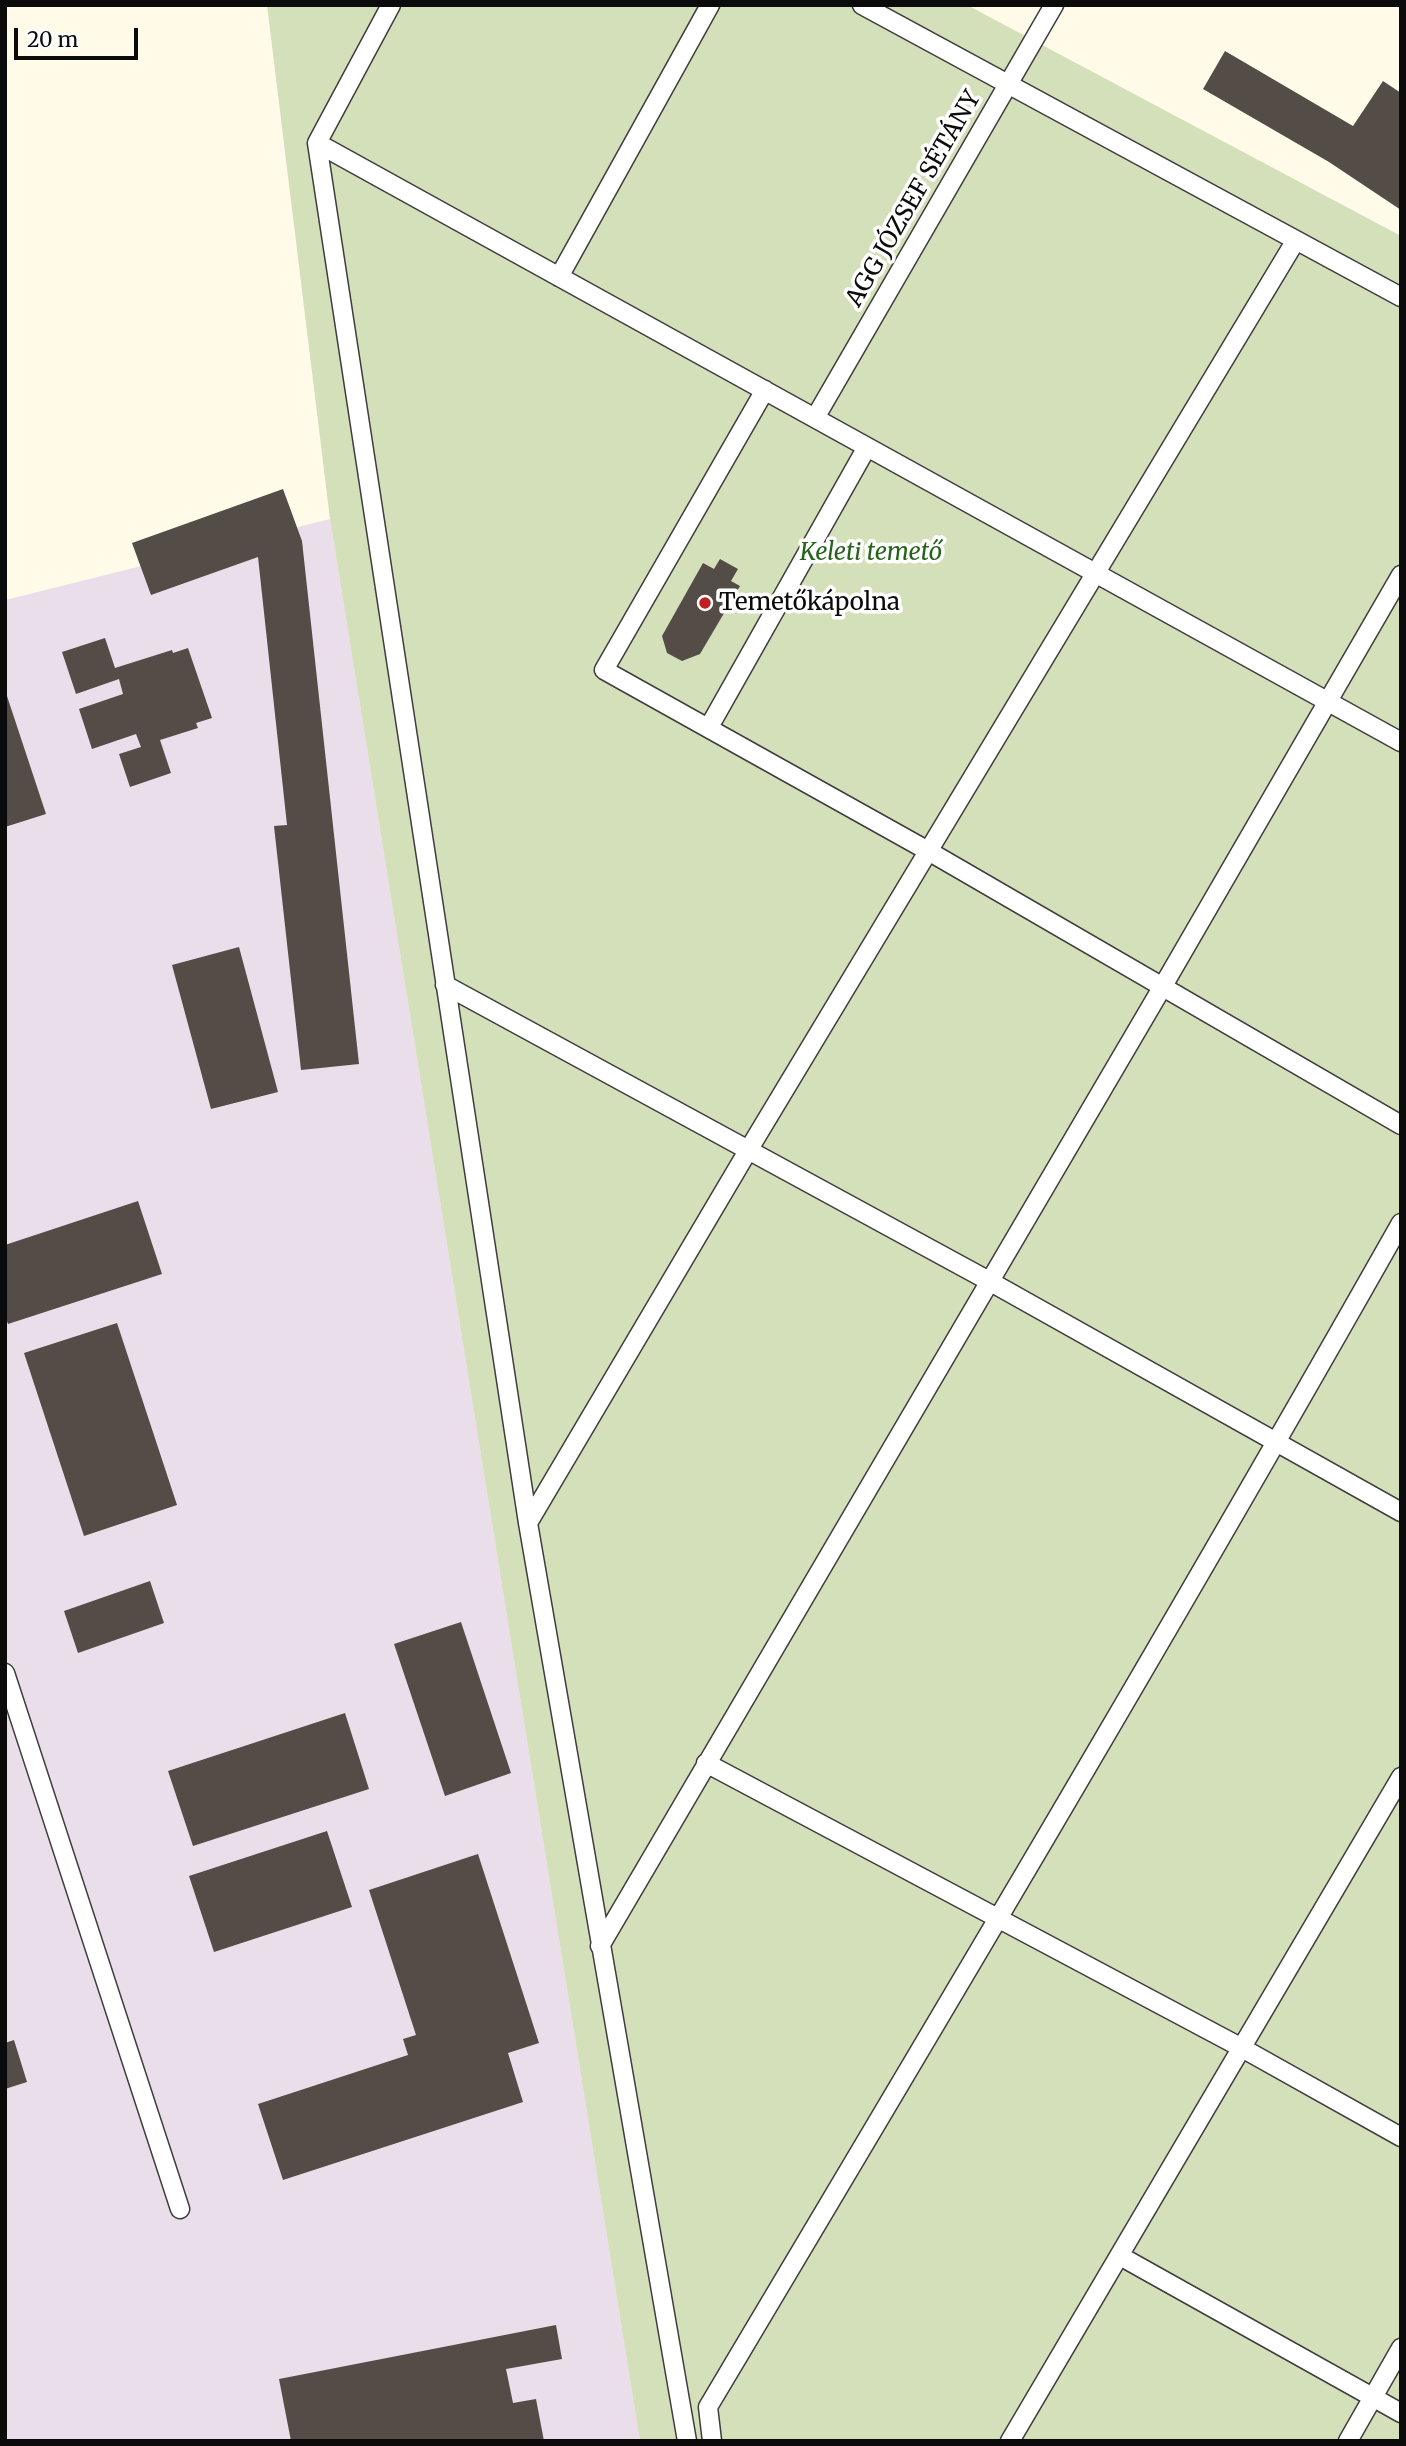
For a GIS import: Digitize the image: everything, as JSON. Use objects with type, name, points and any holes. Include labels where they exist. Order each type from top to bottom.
[{"type":"lane","points":[[391,5],[317,143],[528,1523],[687,2441]]},
{"type":"lane","points":[[559,277],[710,5]]},
{"type":"lane","points":[[862,5],[1401,297]]},
{"type":"lane","name":"AGG JÓZSEF SÉTÁNY","points":[[815,418],[1054,5]]},
{"type":"lane","points":[[317,143],[1401,743]]},
{"type":"lane","points":[[528,1523],[1296,240]]},
{"type":"lane","points":[[765,390],[604,670],[930,852],[1401,1125]]},
{"type":"lane","points":[[709,727],[867,447]]},
{"type":"lane","points":[[600,1946],[1401,575]]},
{"type":"lane","points":[[445,985],[989,1281],[1401,1511]]},
{"type":"lane","points":[[712,2441],[708,2407],[999,1918],[1277,1442],[1401,1223]]},
{"type":"lane","points":[[5,1673],[180,2209]]},
{"type":"lane","points":[[706,1763],[1242,2048],[1401,2137]]},
{"type":"lane","points":[[1010,2441],[1401,1777]]},
{"type":"lane","points":[[1120,2256],[1401,2413]]},
{"type":"lane","points":[[1348,2441],[1401,2348]]},
{"type":"shaded area","points":[[330,519],[640,2441],[5,2441],[5,600]]},
{"type":"green space","name":"Keleti temető","points":[[267,5],[967,5],[1401,236],[1401,2441],[640,2441],[330,519]]},
{"type":"building","points":[[1225,51],[1353,126],[1383,81],[1401,93],[1401,210],[1329,162],[1203,89]]},
{"type":"building","points":[[283,489],[302,541],[359,1064],[301,1070],[274,826],[287,825],[258,557],[151,595],[132,543]]},
{"type":"building","points":[[720,559],[738,569],[731,581],[740,586],[700,654],[682,661],[667,653],[662,636],[703,563],[714,569]]},
{"type":"building","points":[[105,638],[115,668],[172,650],[173,653],[188,648],[212,718],[196,723],[198,728],[160,740],[171,773],[130,787],[119,754],[141,747],[136,734],[92,749],[79,709],[123,694],[119,679],[76,694],[62,652]]},
{"type":"building","points":[[5,690],[46,814],[5,827]]},
{"type":"building","points":[[239,947],[278,1092],[211,1109],[172,965]]},
{"type":"building","points":[[138,1201],[162,1274],[8,1324],[5,1316],[5,1245]]},
{"type":"building","points":[[117,1323],[177,1505],[84,1536],[24,1353]]},
{"type":"building","points":[[150,1581],[164,1623],[78,1653],[64,1611]]},
{"type":"building","points":[[461,1622],[511,1773],[445,1796],[394,1644]]},
{"type":"building","points":[[345,1713],[369,1789],[193,1846],[168,1771]]},
{"type":"building","points":[[327,1831],[352,1907],[214,1952],[189,1876]]},
{"type":"building","points":[[478,1854],[539,2043],[508,2053],[523,2102],[283,2180],[258,2104],[408,2055],[403,2039],[416,2035],[369,1890]]},
{"type":"building","points":[[14,2040],[27,2082],[5,2089],[5,2043]]},
{"type":"building","points":[[556,2325],[562,2359],[506,2369],[513,2403],[536,2399],[544,2441],[291,2441],[279,2379]]},
{"type":"place","name":"Temetőkápolna","points":[[705,603]]}]
